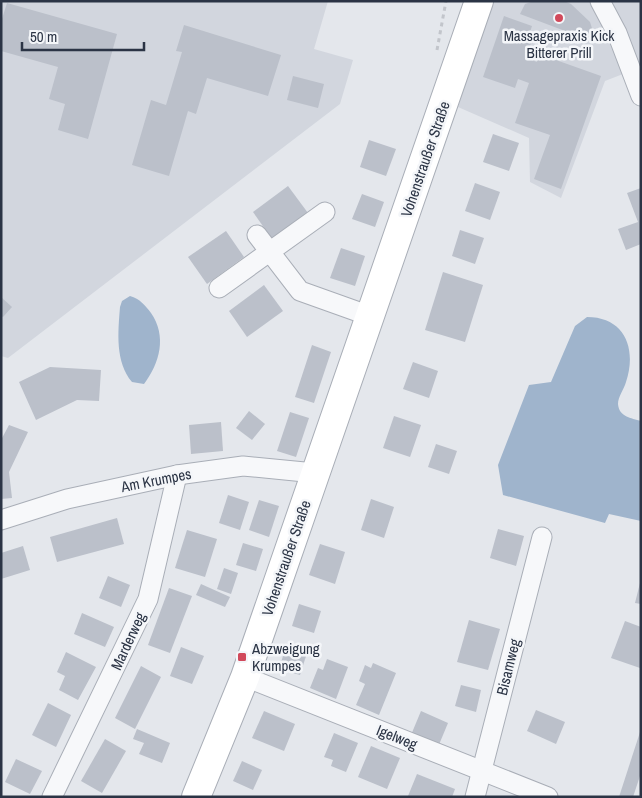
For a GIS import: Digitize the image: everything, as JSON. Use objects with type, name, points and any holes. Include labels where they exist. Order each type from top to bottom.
[{"type":"main road","name":"Vohenstraußer Straße","points":[[196,797],[245,677],[480,1]]},
{"type":"street","points":[[600,1],[617,33],[641,96]]},
{"type":"street","points":[[219,288],[325,212]]},
{"type":"street","points":[[256,235],[300,291],[370,316]]},
{"type":"street","name":"Am Krumpes","points":[[1,520],[68,499],[177,475],[243,466],[315,473]]},
{"type":"street","name":"Marderweg","points":[[52,797],[148,599],[177,475]]},
{"type":"street","name":"Bisamweg","points":[[475,797],[542,537]]},
{"type":"street","name":"Igelweg","points":[[245,677],[548,797]]},
{"type":"path","points":[[437,54],[446,1]]},
{"type":"shaded area","points":[[1,1],[328,1],[314,49],[353,60],[340,104],[8,358],[1,356]]},
{"type":"shaded area","points":[[491,1],[641,1],[641,67],[605,81],[561,198],[530,182],[529,138],[458,107]]},
{"type":"water","points":[[130,296],[147,307],[159,331],[160,349],[150,376],[144,384],[132,382],[120,356],[118,336],[120,307],[122,301]]},
{"type":"water","points":[[587,317],[600,318],[611,323],[625,337],[629,347],[629,370],[618,404],[623,414],[641,421],[641,521],[609,514],[605,523],[503,495],[498,465],[529,385],[551,382],[575,326]]},
{"type":"building","name":"Massagepraxis Kick Bitterer Prill","points":[[534,1],[564,1],[571,4],[590,22],[594,35],[589,40],[520,14],[525,4]]},
{"type":"building","points":[[7,3],[117,34],[88,139],[58,130],[65,104],[49,99],[58,67],[1,51],[1,22]]},
{"type":"building","points":[[504,16],[532,26],[529,35],[533,37],[526,58],[537,62],[539,54],[601,76],[561,189],[534,179],[550,135],[515,123],[529,83],[518,79],[515,88],[483,77]]},
{"type":"building","points":[[184,25],[281,55],[268,96],[207,78],[196,114],[188,111],[169,176],[132,165],[151,100],[166,105],[182,52],[176,51]]},
{"type":"building","points":[[293,76],[324,84],[318,108],[287,100]]},
{"type":"building","points":[[493,134],[519,143],[509,171],[483,162]]},
{"type":"building","points":[[369,140],[396,149],[386,176],[360,167]]},
{"type":"building","points":[[475,183],[500,192],[490,220],[465,211]]},
{"type":"building","points":[[288,186],[308,213],[272,239],[253,212]]},
{"type":"building","points":[[641,188],[641,244],[626,250],[618,229],[638,222],[627,193]]},
{"type":"building","points":[[362,194],[384,202],[375,227],[352,219]]},
{"type":"building","points":[[460,230],[484,238],[475,264],[452,256]]},
{"type":"building","points":[[226,231],[244,257],[207,284],[188,257]]},
{"type":"building","points":[[341,248],[365,256],[355,286],[330,278]]},
{"type":"building","points":[[443,272],[483,285],[465,342],[425,330]]},
{"type":"building","points":[[264,285],[283,311],[247,337],[229,311]]},
{"type":"building","points":[[1,297],[12,307],[3,317],[1,316]]},
{"type":"building","points":[[312,345],[331,352],[314,403],[295,397]]},
{"type":"building","points":[[413,362],[438,371],[429,398],[403,389]]},
{"type":"building","points":[[50,367],[101,370],[99,401],[77,400],[36,420],[19,382]]},
{"type":"building","points":[[249,411],[265,424],[252,440],[236,428]]},
{"type":"building","points":[[290,412],[309,418],[296,457],[277,451]]},
{"type":"building","points":[[394,416],[421,425],[410,457],[383,448]]},
{"type":"building","points":[[221,422],[223,451],[191,454],[189,425]]},
{"type":"building","points":[[9,425],[28,432],[9,472],[12,498],[1,499],[1,440]]},
{"type":"building","points":[[436,444],[457,451],[449,474],[428,467]]},
{"type":"building","points":[[228,495],[249,502],[240,530],[219,523]]},
{"type":"building","points":[[371,499],[394,507],[384,538],[361,530]]},
{"type":"building","points":[[259,500],[279,506],[269,537],[249,530]]},
{"type":"building","points":[[117,518],[124,544],[57,562],[50,537]]},
{"type":"building","points":[[498,529],[524,536],[516,566],[490,558]]},
{"type":"building","points":[[187,530],[217,539],[205,577],[175,568]]},
{"type":"building","points":[[243,543],[263,549],[256,571],[236,565]]},
{"type":"building","points":[[320,544],[345,552],[335,584],[309,575]]},
{"type":"building","points":[[23,546],[30,570],[1,579],[1,553]]},
{"type":"building","points":[[224,568],[238,573],[231,594],[217,589]]},
{"type":"building","points":[[108,576],[130,585],[121,607],[99,598]]},
{"type":"building","points":[[641,583],[641,604],[635,603]]},
{"type":"building","points":[[201,584],[230,597],[225,607],[196,595]]},
{"type":"building","points":[[169,588],[192,596],[170,653],[148,645]]},
{"type":"building","points":[[299,604],[321,611],[314,633],[292,626]]},
{"type":"building","points":[[82,613],[114,627],[105,647],[74,634]]},
{"type":"building","points":[[469,620],[500,629],[488,670],[457,662]]},
{"type":"building","points":[[625,621],[641,627],[640,668],[611,658]]},
{"type":"building","points":[[286,646],[307,653],[300,675],[279,669]]},
{"type":"building","points":[[181,647],[204,656],[192,684],[170,676]]},
{"type":"building","points":[[66,652],[96,667],[78,700],[59,690],[65,676],[57,672]]},
{"type":"building","points":[[327,659],[348,667],[336,699],[310,688],[318,668],[323,670]]},
{"type":"building","points":[[373,663],[396,673],[379,715],[356,705],[365,684],[359,681],[365,665],[371,668]]},
{"type":"building","points":[[141,666],[161,677],[135,729],[115,718]]},
{"type":"building","points":[[461,685],[481,690],[476,712],[455,706]]},
{"type":"building","points":[[48,703],[71,715],[56,747],[32,735]]},
{"type":"building","points":[[536,710],[565,722],[556,744],[527,731]]},
{"type":"building","points":[[264,711],[295,724],[284,751],[252,738]]},
{"type":"building","points":[[421,711],[448,723],[438,747],[411,735]]},
{"type":"building","points":[[137,729],[170,743],[162,763],[139,754],[144,743],[133,739]]},
{"type":"building","points":[[641,729],[641,773],[633,797],[619,797]]},
{"type":"building","points":[[334,733],[358,743],[346,772],[331,766],[333,760],[324,757]]},
{"type":"building","points":[[105,739],[126,751],[102,793],[81,781]]},
{"type":"building","points":[[371,746],[400,758],[387,789],[358,777]]},
{"type":"building","points":[[16,759],[42,771],[30,794],[5,782]]},
{"type":"building","points":[[242,761],[262,770],[253,790],[233,781]]},
{"type":"building","points":[[417,774],[455,789],[452,797],[408,796]]},
{"type":"place","name":"Massagepraxis Kick Bitterer Prill","points":[[559,18]]},
{"type":"place","name":"Abzweigung Krumpes","points":[[242,657]]}]
